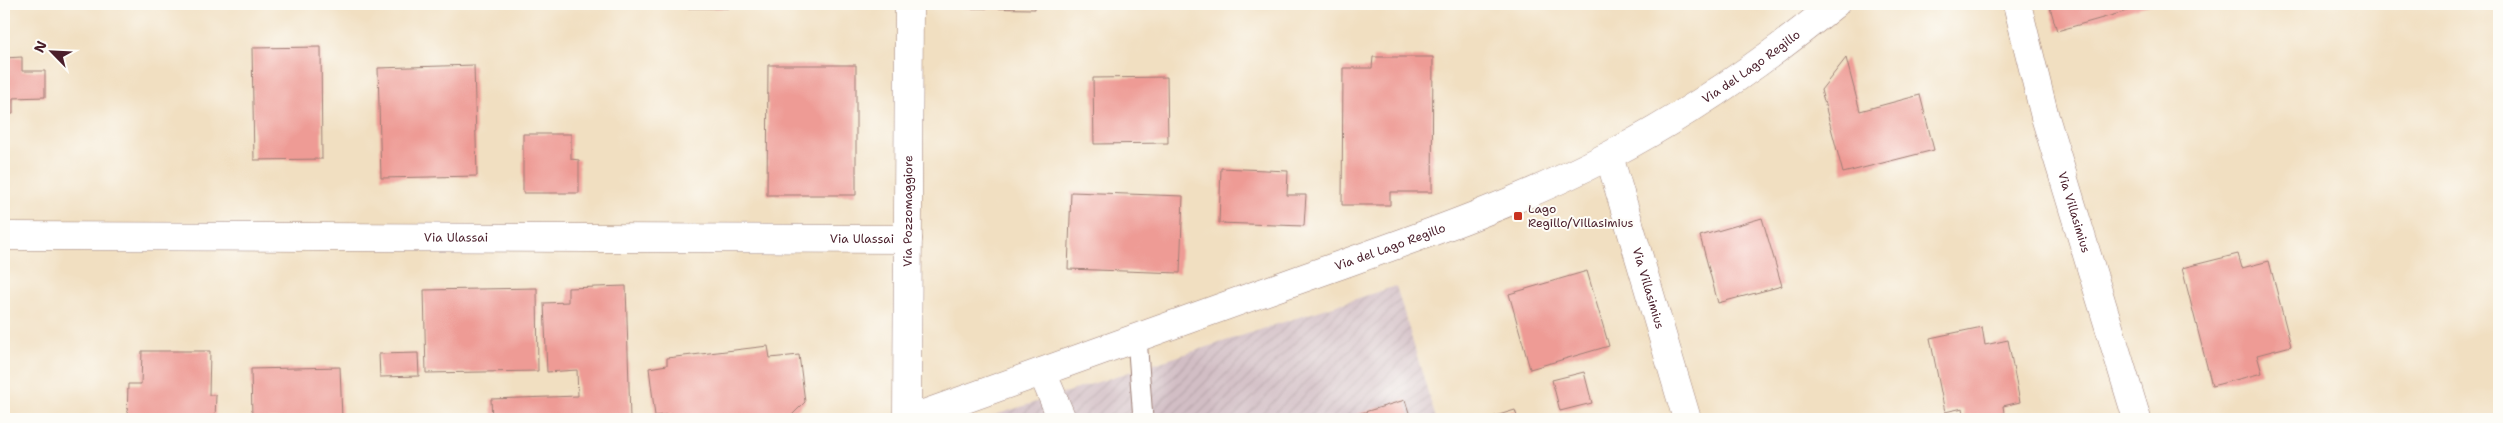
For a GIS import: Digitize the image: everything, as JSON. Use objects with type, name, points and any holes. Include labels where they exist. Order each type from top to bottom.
[{"type":"street","name":"Via Pozzomaggiore","points":[[908,4],[909,419]]},
{"type":"street","name":"Via del Lago Regillo","points":[[909,419],[1484,212],[1609,156],[1687,110],[1835,4]]},
{"type":"street","name":"Via Villasimius","points":[[2017,4],[2045,117],[2137,419]]},
{"type":"street","name":"Via Villasimius","points":[[1609,156],[1686,419]]},
{"type":"street","name":"Via Ulassai","points":[[4,236],[908,239]]},
{"type":"street","points":[[1042,372],[1062,419]]},
{"type":"lane","points":[[1137,338],[1143,419]]},
{"type":"shaded area","points":[[1396,286],[1436,419],[983,419]]},
{"type":"building","points":[[641,4],[729,4],[729,8],[641,8]]},
{"type":"building","points":[[962,4],[1035,4],[1035,9],[962,8]]},
{"type":"building","points":[[2049,4],[2152,4],[2057,31]]},
{"type":"building","points":[[321,47],[322,159],[254,160],[252,48]]},
{"type":"building","points":[[22,57],[22,71],[45,71],[45,97],[13,98],[13,114],[4,114],[4,58]]},
{"type":"building","points":[[1373,57],[1433,57],[1432,192],[1390,192],[1390,205],[1342,205],[1343,68],[1372,68]]},
{"type":"building","points":[[1846,58],[1860,111],[1920,95],[1934,150],[1843,173],[1821,90]]},
{"type":"building","points":[[474,65],[477,176],[381,178],[378,68]]},
{"type":"building","points":[[768,65],[856,65],[856,195],[767,195]]},
{"type":"building","points":[[1167,77],[1168,143],[1094,144],[1093,78]]},
{"type":"building","points":[[523,134],[571,134],[571,159],[579,160],[579,193],[523,193]]},
{"type":"building","points":[[1221,168],[1288,171],[1287,195],[1306,195],[1304,226],[1219,223]]},
{"type":"building","points":[[1071,192],[1183,196],[1180,273],[1068,269]]},
{"type":"building","points":[[1762,218],[1782,286],[1718,303],[1700,236]]},
{"type":"building","points":[[2238,254],[2242,268],[2269,261],[2291,346],[2257,355],[2262,373],[2212,386],[2182,268]]},
{"type":"building","points":[[1587,271],[1609,346],[1530,369],[1509,294]]},
{"type":"building","points":[[626,286],[630,419],[492,419],[491,399],[578,396],[577,370],[547,372],[544,303],[568,302],[568,288]]},
{"type":"building","points":[[537,288],[538,371],[426,373],[424,290]]},
{"type":"building","points":[[1982,327],[1985,345],[2008,340],[2020,402],[2003,406],[2005,419],[1965,419],[1963,408],[1945,412],[1930,338]]},
{"type":"building","points":[[768,346],[770,358],[799,355],[805,402],[788,419],[674,419],[673,414],[655,416],[649,368],[667,365],[667,358]]},
{"type":"building","points":[[142,351],[210,351],[209,395],[216,395],[215,419],[127,419],[128,384],[141,384]]},
{"type":"building","points":[[418,353],[419,376],[380,377],[379,354]]},
{"type":"building","points":[[340,367],[342,419],[252,419],[251,369]]},
{"type":"building","points":[[1584,372],[1592,403],[1560,411],[1552,380]]},
{"type":"building","points":[[1405,400],[1411,419],[1352,419],[1351,416]]},
{"type":"building","points":[[1515,410],[1518,419],[1486,419]]},
{"type":"place","name":"Lago Regillo/Villasimius","points":[[1518,216]]}]
